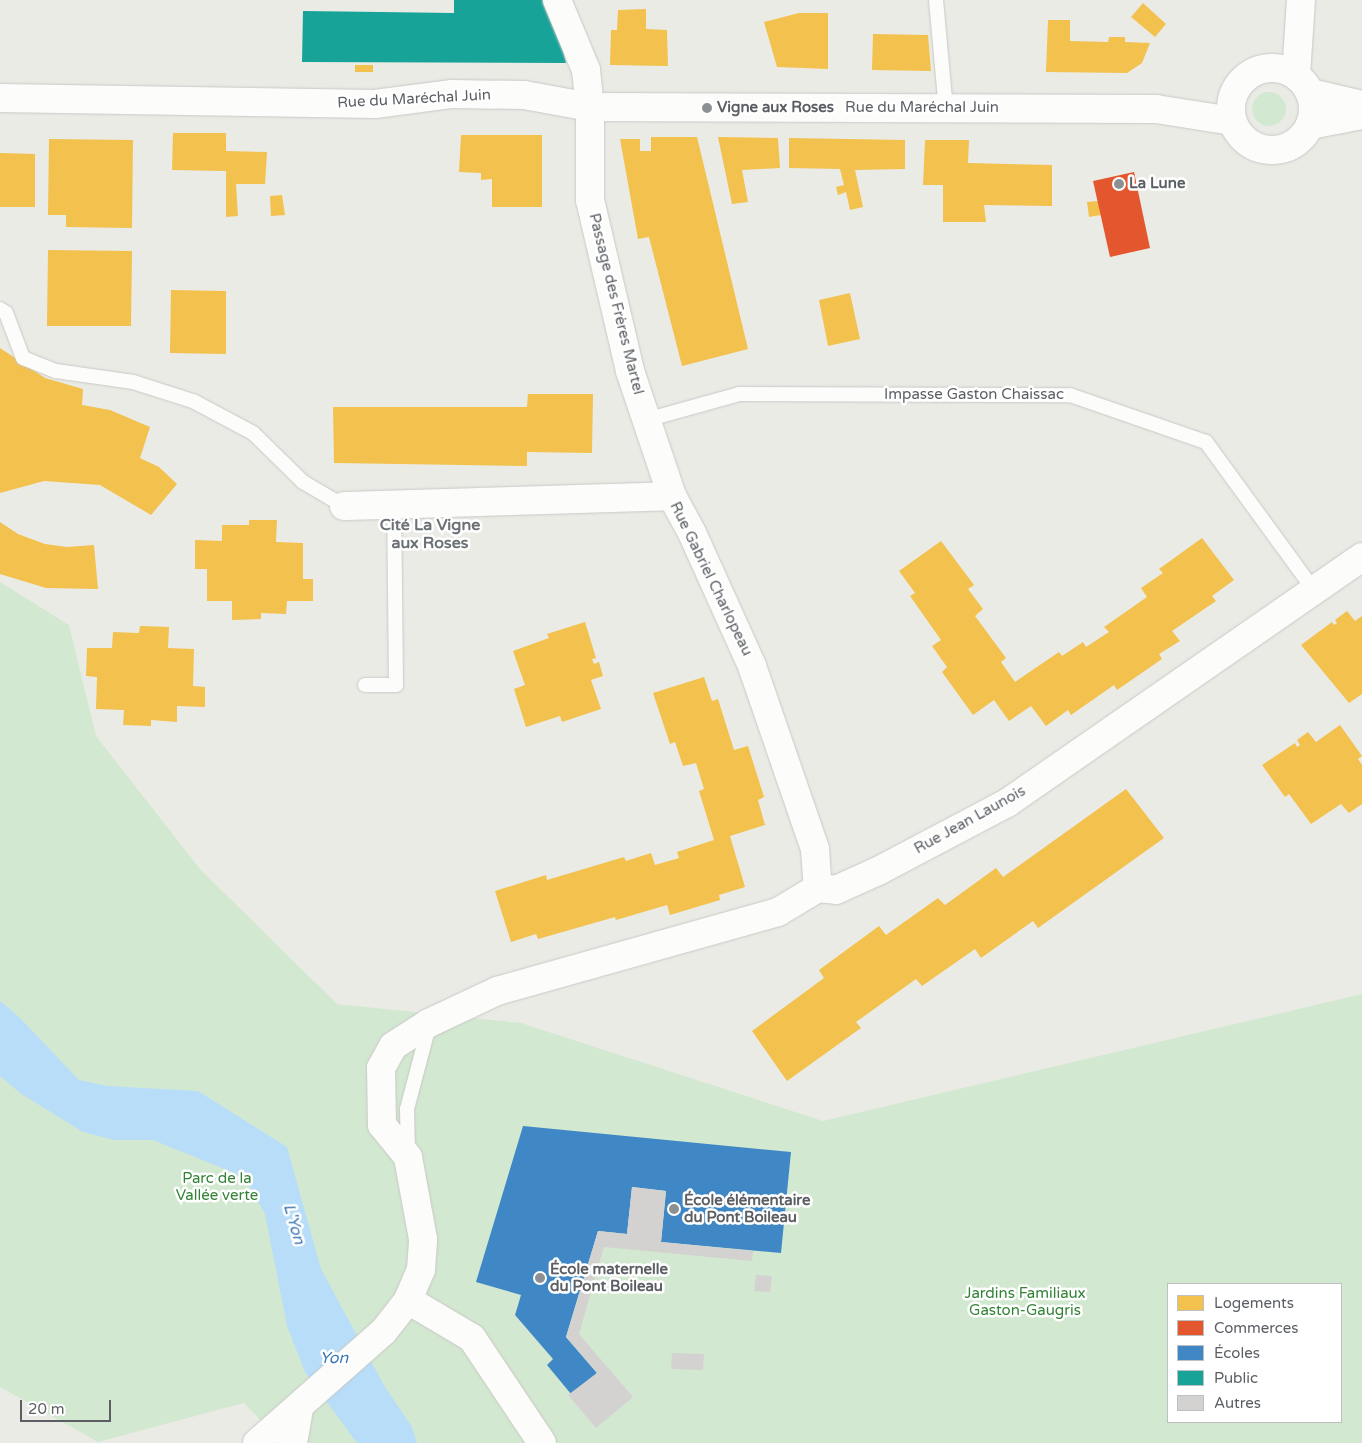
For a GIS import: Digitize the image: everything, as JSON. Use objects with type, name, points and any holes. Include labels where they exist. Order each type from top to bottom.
[{"type":"street","name":"Passage des Frères Martel","points":[[556,0],[586,70],[590,107],[590,200],[630,371],[672,496]]},
{"type":"street","points":[[1301,0],[1303,84],[1313,114],[1310,124],[1294,144],[1270,151],[1246,142],[1232,109],[1246,77],[1270,68],[1301,0]]},
{"type":"street","points":[[1270,68],[1303,84],[1362,105]]},
{"type":"street","name":"Rue du Maréchal Juin","points":[[0,98],[375,104],[452,94],[524,95],[590,107],[1232,109]]},
{"type":"street","points":[[1310,124],[1362,115]]},
{"type":"street","name":"Rue Gabriel Charlopeau","points":[[344,506],[624,500],[672,496],[696,542],[752,666],[815,849],[818,888]]},
{"type":"street","name":"Rue Jean Launois","points":[[408,1157],[382,1125],[381,1068],[393,1046],[430,1023],[497,991],[778,912],[818,888],[836,890],[870,875],[1007,803],[1362,557]]},
{"type":"street","points":[[257,1443],[299,1408],[384,1331],[408,1300],[421,1270],[423,1239],[408,1157]]},
{"type":"street","points":[[408,1300],[472,1338],[542,1443]]},
{"type":"street","points":[[293,1443],[299,1408]]},
{"type":"lane","points":[[936,0],[946,109]]},
{"type":"lane","points":[[0,309],[6,313],[23,358],[56,371],[133,382],[193,401],[253,433],[303,482],[344,506]]},
{"type":"lane","name":"Impasse Gaston Chaissac","points":[[646,420],[739,394],[1070,395],[1206,442],[1314,590]]},
{"type":"lane","points":[[365,686],[396,685],[394,504]]},
{"type":"lane","points":[[408,1157],[407,1109],[430,1023]]},
{"type":"green space","points":[[1269,92],[1276,93],[1281,97],[1285,102],[1285,116],[1281,121],[1276,125],[1269,126],[1262,125],[1257,121],[1253,116],[1252,109],[1253,102],[1257,97],[1262,93]]},
{"type":"green space","name":"Parc de la Vallée verte","points":[[0,582],[69,625],[96,736],[200,869],[337,1004],[521,1023],[823,1121],[1362,994],[1362,1443],[282,1443],[244,1403],[98,1442],[0,1387]]},
{"type":"water","name":"Yon","points":[[0,1001],[19,1017],[79,1080],[107,1086],[198,1091],[287,1147],[321,1269],[385,1387],[412,1427],[417,1443],[357,1443],[305,1372],[287,1326],[265,1214],[249,1185],[232,1172],[153,1140],[114,1140],[83,1132],[20,1093],[0,1076]]},
{"type":"building: Logements","points":[[1143,3],[1166,24],[1155,37],[1131,17]]},
{"type":"building: Logements","points":[[646,9],[646,29],[667,30],[668,66],[610,65],[611,30],[617,30],[618,10]]},
{"type":"building: Logements","points":[[799,13],[828,13],[828,69],[777,67],[764,22]]},
{"type":"building: Logements","points":[[1048,20],[1070,20],[1070,41],[1108,42],[1109,37],[1125,37],[1125,42],[1150,43],[1142,63],[1127,73],[1046,72]]},
{"type":"building: Logements","points":[[873,34],[928,35],[931,71],[872,70]]},
{"type":"building: Logements","points":[[355,65],[373,65],[373,72],[355,72]]},
{"type":"building: Logements","points":[[173,133],[226,133],[226,151],[267,152],[265,184],[236,184],[238,216],[226,217],[226,171],[172,170]]},
{"type":"building: Logements","points":[[461,135],[542,135],[542,207],[492,207],[492,179],[481,180],[481,173],[459,172]]},
{"type":"building: Logements","points":[[651,137],[697,137],[748,349],[682,366],[649,237],[638,239],[620,139],[640,139],[640,151],[651,151]]},
{"type":"building: Logements","points":[[718,137],[778,138],[780,168],[742,170],[748,202],[732,204]]},
{"type":"building: Logements","points":[[789,138],[905,140],[905,169],[855,170],[863,207],[850,210],[846,192],[838,195],[836,187],[844,185],[840,169],[789,168]]},
{"type":"building: Logements","points":[[49,139],[133,140],[132,228],[66,227],[66,215],[48,215]]},
{"type":"building: Logements","points":[[925,140],[969,140],[968,163],[1052,165],[1052,206],[984,205],[986,222],[943,222],[943,185],[923,185]]},
{"type":"building: Logements","points":[[0,153],[35,154],[35,207],[0,207]]},
{"type":"building: Logements","points":[[282,195],[285,215],[271,216],[270,196]]},
{"type":"building: Logements","points":[[1098,201],[1101,215],[1089,217],[1087,202]]},
{"type":"building: Logements","points":[[48,250],[132,251],[131,326],[47,326]]},
{"type":"building: Logements","points":[[171,290],[226,291],[226,354],[170,353]]},
{"type":"building: Logements","points":[[850,293],[860,339],[828,346],[819,300]]},
{"type":"building: Logements","points":[[0,348],[45,378],[83,389],[82,405],[110,410],[150,427],[140,458],[159,467],[177,484],[151,515],[100,485],[44,481],[0,493]]},
{"type":"building: Logements","points":[[528,394],[593,394],[592,453],[527,452],[527,466],[334,463],[333,407],[527,407]]},
{"type":"building: Logements","points":[[249,520],[277,520],[276,542],[303,543],[303,579],[313,579],[313,601],[287,601],[286,614],[261,613],[261,619],[232,620],[232,601],[207,601],[207,569],[195,569],[195,540],[222,541],[222,525],[249,525]]},
{"type":"building: Logements","points":[[0,522],[18,534],[45,544],[67,547],[94,545],[98,589],[46,588],[0,574]]},
{"type":"building: Logements","points":[[1202,538],[1234,580],[1212,596],[1216,601],[1172,631],[1180,641],[1159,654],[1162,659],[1117,690],[1114,685],[1071,715],[1068,710],[1046,726],[1031,706],[1009,721],[994,700],[973,715],[942,672],[947,667],[932,646],[941,640],[910,596],[915,593],[899,571],[941,541],[974,585],[968,589],[983,609],[975,616],[1006,658],[1001,662],[1015,682],[1059,652],[1062,656],[1083,642],[1086,647],[1109,632],[1104,627],[1147,597],[1141,588],[1163,573],[1159,569]]},
{"type":"building: Logements","points":[[1347,611],[1355,621],[1362,616],[1362,694],[1349,703],[1301,645],[1332,622],[1334,625],[1337,623],[1335,620]]},
{"type":"building: Logements","points":[[585,622],[596,658],[592,659],[594,664],[599,662],[603,676],[591,680],[601,709],[562,722],[560,716],[526,727],[514,689],[525,685],[513,651],[549,638],[547,634]]},
{"type":"building: Logements","points":[[140,626],[169,627],[168,648],[194,649],[193,686],[205,687],[205,707],[177,706],[177,722],[151,720],[151,726],[123,725],[124,710],[96,709],[97,677],[86,676],[87,648],[112,648],[113,632],[139,633]]},
{"type":"building: Logements","points":[[704,677],[712,701],[718,699],[734,750],[748,746],[764,797],[758,800],[765,825],[730,836],[745,887],[719,895],[720,900],[670,915],[667,905],[616,920],[615,917],[538,939],[536,934],[511,942],[495,891],[546,875],[547,880],[624,857],[626,861],[651,853],[655,865],[679,858],[677,852],[714,840],[699,791],[704,789],[696,763],[683,766],[675,742],[670,744],[653,693]]},
{"type":"building: Logements","points":[[1340,725],[1362,756],[1358,759],[1362,765],[1362,804],[1349,813],[1341,804],[1311,824],[1289,794],[1285,797],[1262,765],[1295,743],[1297,747],[1300,745],[1297,740],[1308,732],[1316,742]]},
{"type":"building: Logements","points":[[1126,789],[1164,838],[1038,928],[1033,921],[981,958],[975,949],[922,986],[916,979],[856,1022],[861,1028],[787,1081],[752,1031],[824,978],[819,970],[879,926],[886,935],[938,898],[945,905],[996,868],[1003,877]]},
{"type":"building: Commerces","points":[[1134,172],[1150,248],[1110,257],[1093,181]]},
{"type":"building: Écoles","points":[[523,1126],[791,1152],[781,1253],[661,1242],[666,1191],[632,1187],[627,1234],[598,1231],[566,1337],[597,1373],[571,1394],[547,1365],[553,1359],[515,1315],[521,1295],[476,1282]]},
{"type":"building: Public","points":[[454,0],[545,0],[559,34],[566,63],[302,62],[303,11],[454,13]]},
{"type":"building: Autres","points":[[632,1187],[666,1191],[661,1242],[753,1251],[752,1261],[604,1247],[579,1334],[633,1397],[596,1428],[568,1395],[597,1373],[566,1337],[598,1231],[627,1234]]},
{"type":"building: Autres","points":[[756,1275],[772,1276],[770,1292],[754,1291]]},
{"type":"building: Autres","points":[[672,1353],[704,1354],[703,1370],[671,1369]]},
{"type":"place","name":"Vigne aux Roses","points":[[707,108]]},
{"type":"place","name":"La Lune","points":[[1119,184]]},
{"type":"place","name":"École élémentaire du Pont Boileau","points":[[674,1209]]},
{"type":"place","name":"École maternelle du Pont Boileau","points":[[540,1278]]},
{"type":"district","name":"Cité La Vigne aux Roses","points":[[430,534]]},
{"type":"water label","name":"L'Yon","points":[[294,1224]]},
{"type":"park label","name":"Jardins Familiaux Gaston-Gaugris","points":[[1025,1302]]}]
